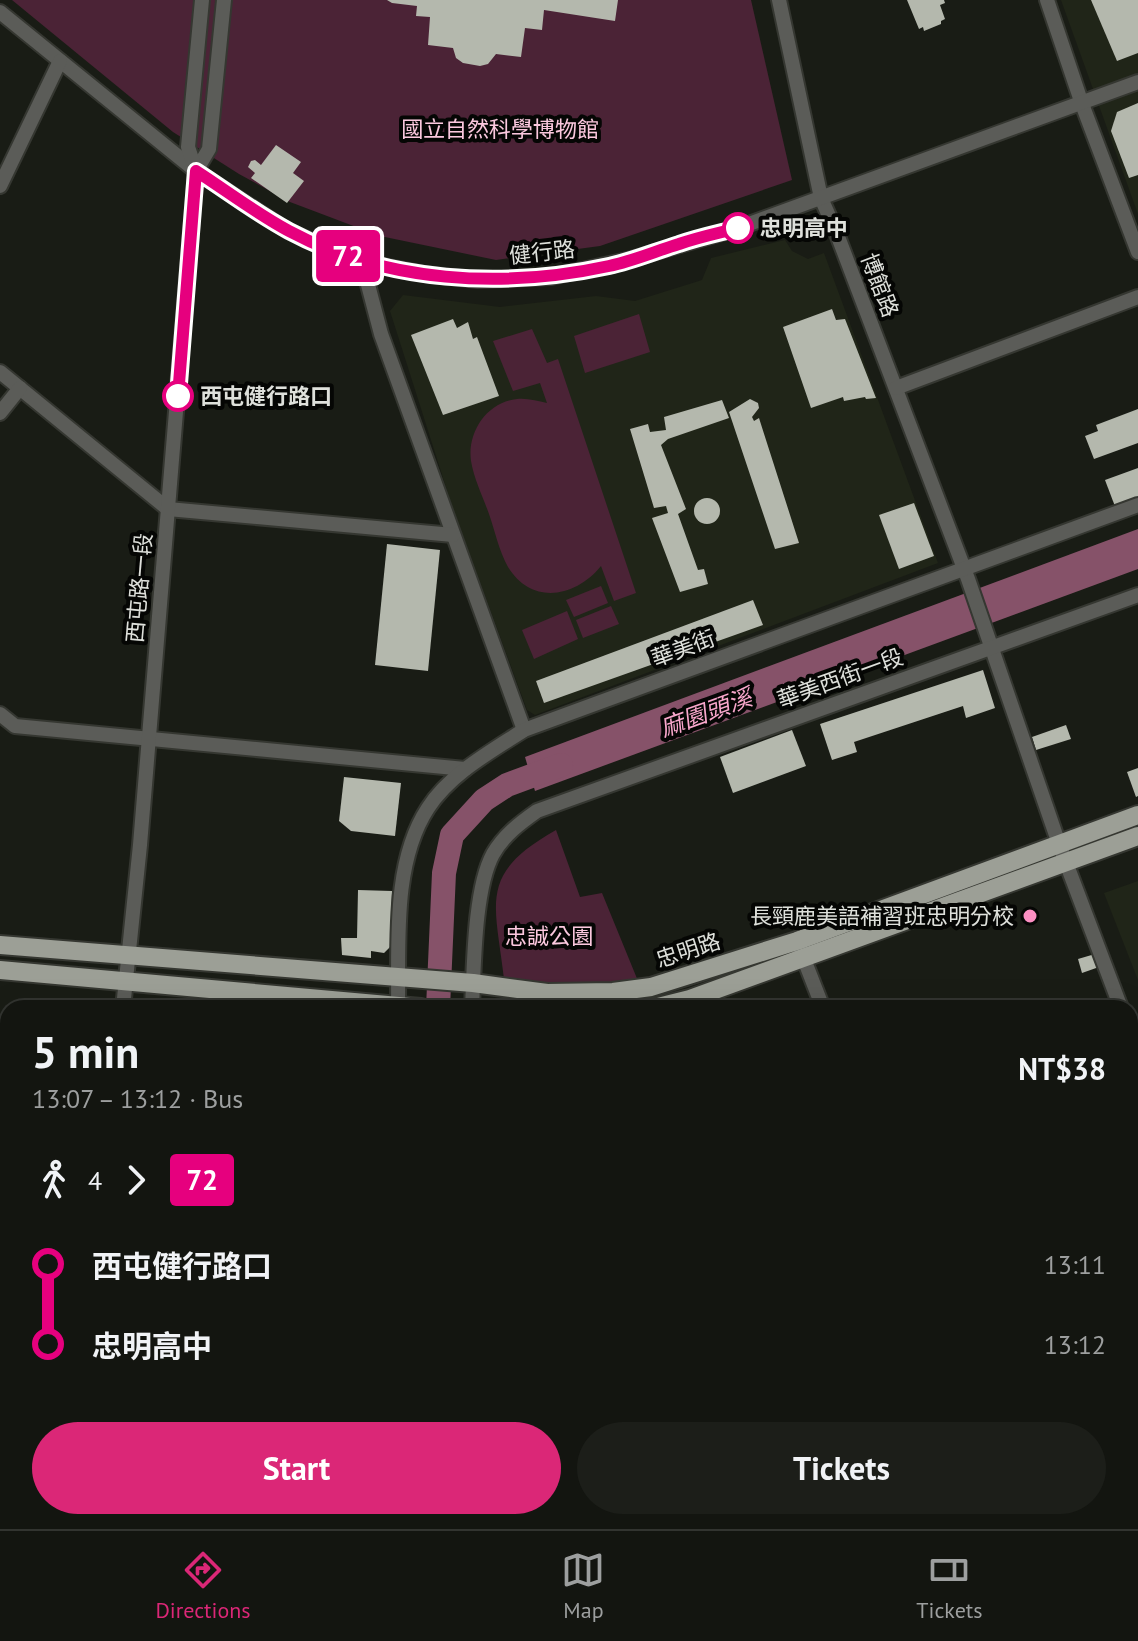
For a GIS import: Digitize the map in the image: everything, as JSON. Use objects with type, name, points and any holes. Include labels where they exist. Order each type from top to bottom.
[{"type":"main road","name":"忠明路","points":[[686,1000],[800,949],[1138,815]]},
{"type":"main road","name":"忠明路","points":[[403,978],[547,993],[613,992],[651,987],[800,949],[1068,862],[1138,836]]},
{"type":"main road","points":[[0,945],[403,978]]},
{"type":"main road","points":[[0,970],[328,1000]]},
{"type":"street","name":"西屯路一段","points":[[124,1000],[196,171],[188,147],[202,0]]},
{"type":"street","name":"西屯路一段","points":[[196,171],[209,149],[224,0]]},
{"type":"street","name":"博館路","points":[[779,0],[821,198],[896,388],[990,644]]},
{"type":"street","points":[[1047,0],[1082,104],[1138,252]]},
{"type":"street","name":"健行路","points":[[0,12],[196,171],[288,231],[362,262],[478,280],[551,277],[612,265],[738,228],[1138,82]]},
{"type":"street","points":[[0,186],[60,61]]},
{"type":"street","points":[[362,262],[381,334],[524,730]]},
{"type":"street","points":[[896,388],[1138,297]]},
{"type":"street","points":[[0,372],[168,509],[453,535]]},
{"type":"street","points":[[0,413],[20,388]]},
{"type":"street","name":"華美街","points":[[402,1000],[404,868],[414,834],[429,806],[465,769],[524,730],[966,574],[1138,505]]},
{"type":"street","name":"華美西街一段","points":[[471,1000],[470,983],[484,876],[493,854],[510,831],[537,811],[990,644],[1138,595]]},
{"type":"street","points":[[990,644],[1059,844],[1118,1000]]},
{"type":"street","points":[[0,714],[15,726],[465,769]]},
{"type":"street","points":[[800,949],[820,1000]]},
{"type":"shaded area","points":[[1061,0],[1138,0],[1138,214]]},
{"type":"shaded area","name":"忠明高中","points":[[785,240],[792,251],[808,259],[824,253],[938,563],[535,715],[527,710],[451,503],[390,311],[403,295],[500,307],[596,296],[635,301],[702,280],[711,258]]},
{"type":"shaded area","points":[[1138,881],[1138,980],[1104,893]]},
{"type":"green space","name":"國立自然科學博物館","points":[[12,0],[751,0],[792,180],[600,246],[496,260],[380,236],[290,202],[173,132]]},
{"type":"green space","points":[[639,314],[650,352],[585,373],[574,336]]},
{"type":"green space","points":[[532,329],[547,363],[558,359],[636,593],[614,601],[601,566],[579,585],[554,593],[529,588],[518,579],[502,554],[474,474],[472,440],[488,412],[506,401],[517,399],[547,403],[540,383],[513,391],[493,341]]},
{"type":"green space","points":[[601,586],[608,603],[574,617],[566,600]]},
{"type":"green space","points":[[611,606],[619,624],[583,638],[576,620]]},
{"type":"green space","points":[[567,611],[578,639],[534,659],[522,630]]},
{"type":"green space","name":"忠誠公園","points":[[556,830],[580,897],[602,893],[638,981],[575,987],[504,979],[497,929],[497,892],[503,876],[514,861]]},
{"type":"water","points":[[1138,529],[1138,569],[535,791],[525,757]]},
{"type":"building","points":[[387,0],[618,0],[615,21],[544,10],[542,30],[525,28],[521,57],[496,54],[488,64],[480,66],[463,63],[456,58],[453,48],[428,45],[430,17],[416,16],[417,6]]},
{"type":"building","points":[[907,0],[944,0],[945,3],[940,5],[945,19],[924,31],[923,27],[919,29]]},
{"type":"building","points":[[1091,0],[1138,0],[1138,53],[1117,61]]},
{"type":"building","points":[[1138,103],[1138,175],[1129,178],[1111,131],[1117,112]]},
{"type":"building","points":[[276,145],[301,162],[293,173],[304,181],[287,203],[251,178],[255,173],[248,167],[255,160],[261,165]]},
{"type":"building","points":[[832,309],[836,320],[845,319],[876,398],[844,401],[843,397],[811,408],[783,327]]},
{"type":"building","points":[[453,319],[457,328],[468,322],[473,339],[477,337],[499,396],[443,415],[411,335]]},
{"type":"building","points":[[750,399],[758,403],[759,408],[752,417],[754,421],[759,418],[799,543],[775,549],[729,412]]},
{"type":"building","points":[[722,400],[729,418],[668,439],[661,445],[686,509],[678,514],[698,570],[704,569],[708,584],[680,592],[652,518],[668,513],[666,506],[654,508],[630,429],[648,424],[650,432],[666,430],[664,417]]},
{"type":"building","points":[[1138,409],[1138,443],[1094,459],[1085,436],[1098,431],[1096,425]]},
{"type":"building","points":[[1138,468],[1138,500],[1116,509],[1105,480]]},
{"type":"building","points":[[707,498],[716,502],[720,511],[716,520],[707,524],[698,520],[694,511],[698,502]]},
{"type":"building","points":[[914,503],[934,556],[899,569],[879,515]]},
{"type":"building","points":[[387,544],[440,550],[428,671],[375,665]]},
{"type":"building","points":[[753,600],[763,625],[544,703],[536,681]]},
{"type":"building","points":[[983,670],[995,708],[966,718],[963,706],[854,742],[857,752],[832,760],[820,724]]},
{"type":"building","points":[[1066,725],[1071,739],[1036,750],[1032,737]]},
{"type":"building","points":[[792,730],[806,766],[733,793],[720,757]]},
{"type":"building","points":[[1138,768],[1138,796],[1136,797],[1127,772]]},
{"type":"building","points":[[344,777],[401,783],[395,836],[351,831],[339,821]]},
{"type":"building","points":[[358,890],[392,891],[390,947],[384,953],[371,951],[371,958],[342,955],[341,938],[357,938]]},
{"type":"building","points":[[1095,954],[1099,967],[1082,973],[1078,959]]},
{"type":"waterway","name":"麻園頭溪","points":[[438,1000],[444,873],[452,835],[484,800],[507,785],[561,765]]},
{"type":"bus line","name":"72","points":[[178,396],[196,171],[288,231],[323,247],[362,262],[478,280],[551,277],[612,265],[738,228]]},
{"type":"place","name":"忠明高中","points":[[738,228]]},
{"type":"place","name":"西屯健行路口","points":[[178,396]]},
{"type":"place","name":"長頸鹿美語補習班忠明分校","points":[[1030,916]]}]
